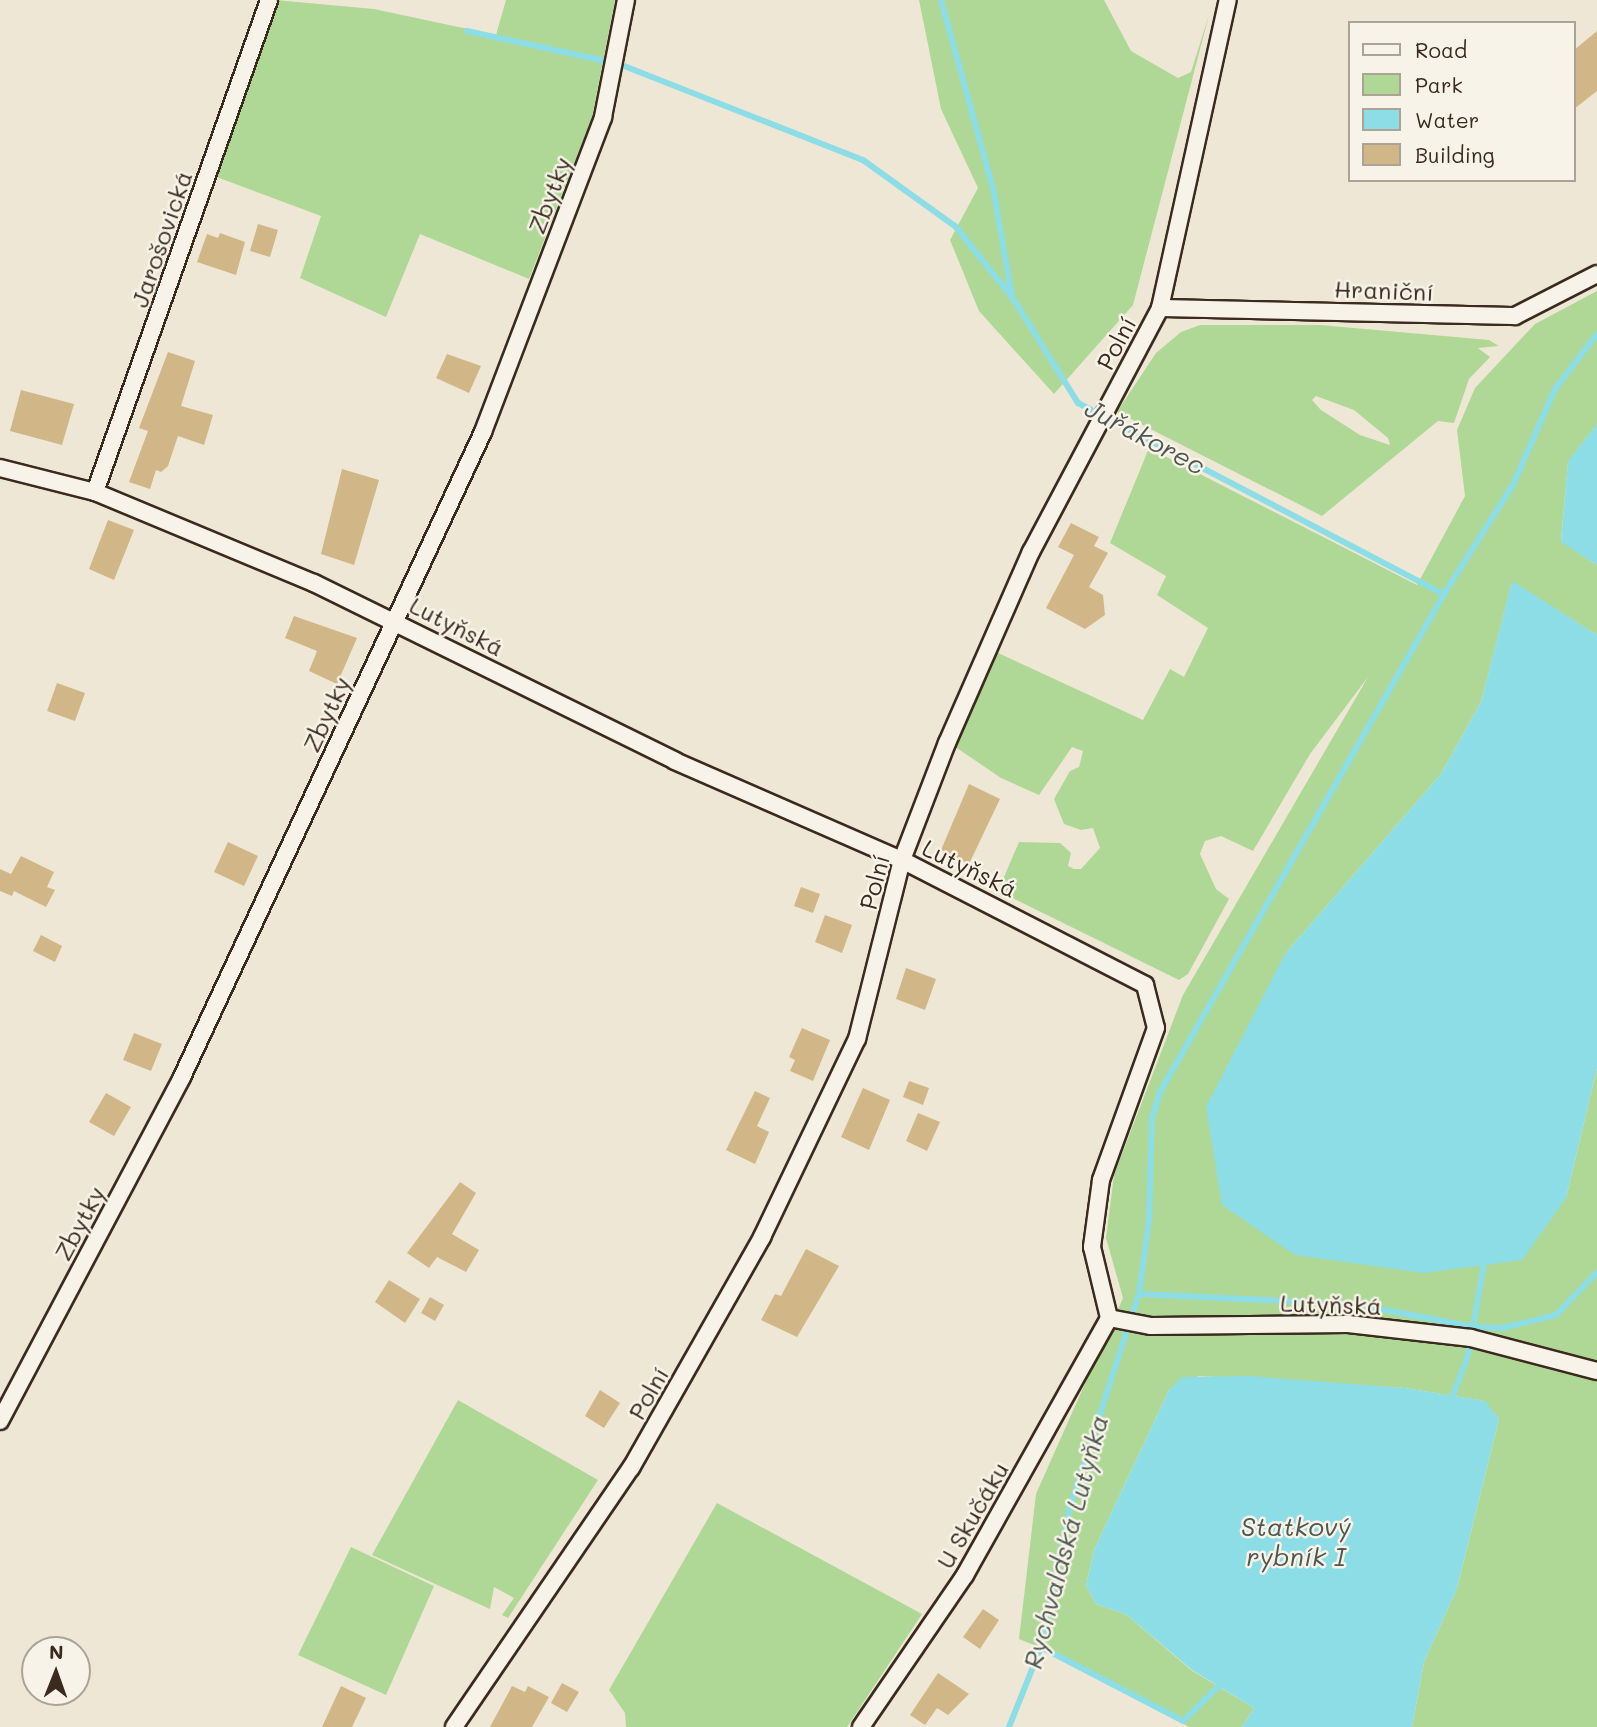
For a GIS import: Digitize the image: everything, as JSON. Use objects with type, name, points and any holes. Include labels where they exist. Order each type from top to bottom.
[{"type":"street","name":"Jarošovická","points":[[95,492],[269,0]]},
{"type":"street","name":"Zbytky","points":[[0,1420],[182,1077],[483,432],[603,117],[626,0]]},
{"type":"street","name":"Polní","points":[[454,1727],[631,1468],[762,1237],[857,1039],[902,860],[947,743],[1031,552],[1160,308],[1228,0]]},
{"type":"street","name":"Hraniční","points":[[1160,308],[1515,317],[1597,274]]},
{"type":"street","name":"Lutyňská","points":[[0,468],[95,492],[396,620],[675,761],[902,860],[1145,985],[1156,1028],[1101,1181],[1092,1247],[1109,1318],[1150,1326],[1348,1324],[1471,1339],[1597,1371]]},
{"type":"street","name":"U Skučáku","points":[[861,1727],[965,1575],[1109,1318]]},
{"type":"green space","points":[[275,0],[374,9],[496,35],[506,0],[615,0],[592,117],[529,279],[420,234],[386,317],[300,278],[321,216],[214,176]]},
{"type":"green space","points":[[919,0],[1104,0],[1131,51],[1178,78],[1191,72],[1209,15],[1133,305],[1054,394],[979,311],[950,240],[978,188],[941,109]]},
{"type":"green space","points":[[1597,291],[1597,424],[1568,462],[1561,541],[1597,565],[1597,635],[1512,582],[1481,702],[1441,774],[1285,954],[1566,1198],[1597,1068],[1597,1727],[1412,1727],[1424,1662],[1457,1588],[1499,1419],[1484,1401],[1405,1388],[1199,1376],[1169,1390],[1094,1550],[1086,1586],[1096,1604],[1127,1615],[1191,1670],[1254,1708],[1242,1727],[1189,1727],[1064,1657],[1019,1639],[1036,1494],[1123,1298],[1106,1238],[1114,1175],[1183,995],[1368,677],[1310,754],[1253,851],[1221,836],[1205,841],[1200,854],[1216,889],[1229,899],[1188,974],[1179,980],[998,891],[1019,842],[1060,843],[1071,853],[1068,866],[1074,869],[1081,869],[1100,848],[1093,828],[1081,830],[1064,824],[1054,799],[1070,771],[1079,767],[1083,751],[1072,747],[1039,795],[1001,778],[954,746],[996,652],[1143,720],[1170,669],[1184,677],[1208,628],[1157,595],[1166,576],[1110,543],[1149,448],[1417,585],[1465,496],[1457,430],[1475,388],[1535,324]]},
{"type":"green space","points":[[1200,325],[1320,325],[1489,340],[1499,346],[1478,348],[1490,357],[1469,379],[1454,423],[1438,421],[1322,516],[1117,412],[1156,353],[1181,332]],"holes":[[[1316,396],[1354,410],[1388,438],[1390,445],[1360,435],[1321,410],[1312,400]]]},
{"type":"green space","points":[[458,1400],[598,1480],[508,1618],[502,1615],[514,1598],[494,1587],[490,1609],[372,1555]]},
{"type":"green space","points":[[717,1503],[922,1614],[847,1727],[626,1727],[625,1713],[609,1690]]},
{"type":"green space","points":[[351,1547],[434,1586],[386,1695],[298,1655]]},
{"type":"water","points":[[1597,424],[1597,565],[1561,542],[1568,461]]},
{"type":"water","points":[[1512,581],[1597,635],[1597,1068],[1566,1198],[1522,1260],[1424,1273],[1295,1255],[1222,1205],[1206,1107],[1285,954],[1441,774],[1481,702]]},
{"type":"water","name":"Statkový rybník I","points":[[1248,1376],[1405,1388],[1485,1401],[1499,1419],[1457,1588],[1424,1662],[1412,1727],[1242,1727],[1254,1708],[1192,1670],[1127,1615],[1096,1604],[1086,1586],[1094,1550],[1169,1390],[1182,1377]]},
{"type":"building","points":[[1597,31],[1597,91],[1576,107],[1576,48]]},
{"type":"building","points":[[258,224],[278,230],[270,257],[250,251]]},
{"type":"building","points":[[220,233],[245,242],[236,275],[197,262],[207,234],[218,238]]},
{"type":"building","points":[[168,352],[195,361],[181,406],[213,415],[204,445],[178,436],[168,466],[161,472],[156,470],[150,489],[129,482],[148,431],[139,428]]},
{"type":"building","points":[[447,354],[481,366],[469,393],[436,378]]},
{"type":"building","points":[[21,390],[74,404],[62,445],[10,431]]},
{"type":"building","points":[[342,469],[379,480],[354,565],[321,554]]},
{"type":"building","points":[[108,520],[134,530],[114,580],[89,569]]},
{"type":"building","points":[[1071,523],[1099,537],[1094,546],[1108,553],[1089,587],[1103,595],[1105,615],[1085,629],[1046,608],[1074,555],[1058,547]]},
{"type":"building","points":[[294,616],[357,638],[337,684],[309,671],[317,651],[285,638]]},
{"type":"building","points":[[57,683],[85,693],[75,721],[47,711]]},
{"type":"building","points":[[969,784],[1000,799],[969,864],[941,850]]},
{"type":"building","points":[[228,842],[258,856],[244,886],[214,872]]},
{"type":"building","points":[[21,856],[54,872],[47,887],[55,890],[46,907],[14,891],[12,896],[0,891],[0,869],[11,874]]},
{"type":"building","points":[[801,887],[820,894],[813,913],[794,906]]},
{"type":"building","points":[[825,915],[852,925],[842,953],[815,942]]},
{"type":"building","points":[[41,935],[62,946],[55,962],[33,951]]},
{"type":"building","points":[[906,968],[936,979],[925,1010],[896,999]]},
{"type":"building","points":[[802,1028],[830,1040],[813,1081],[790,1071],[795,1060],[789,1057]]},
{"type":"building","points":[[134,1033],[162,1044],[151,1071],[123,1060]]},
{"type":"building","points":[[909,1081],[929,1088],[923,1105],[903,1097]]},
{"type":"building","points":[[863,1088],[890,1100],[869,1150],[841,1137]]},
{"type":"building","points":[[755,1091],[770,1098],[757,1126],[769,1132],[755,1164],[726,1150]]},
{"type":"building","points":[[106,1093],[131,1107],[114,1136],[89,1122]]},
{"type":"building","points":[[918,1113],[940,1122],[927,1151],[906,1141]]},
{"type":"building","points":[[460,1182],[476,1193],[452,1234],[479,1250],[466,1272],[437,1257],[429,1268],[407,1253]]},
{"type":"building","points":[[806,1249],[839,1266],[797,1337],[761,1320],[775,1294],[781,1296]]},
{"type":"building","points":[[389,1280],[420,1299],[405,1323],[375,1302]]},
{"type":"building","points":[[430,1297],[444,1305],[435,1321],[421,1313]]},
{"type":"building","points":[[600,1390],[620,1403],[604,1428],[585,1416]]},
{"type":"building","points":[[983,1609],[999,1620],[980,1649],[963,1637]]},
{"type":"building","points":[[938,1673],[969,1694],[948,1715],[937,1708],[925,1725],[910,1715]]},
{"type":"building","points":[[562,1683],[579,1692],[567,1712],[551,1703]]},
{"type":"building","points":[[341,1686],[366,1698],[352,1727],[322,1727]]},
{"type":"building","points":[[512,1686],[525,1692],[528,1686],[549,1697],[532,1727],[490,1727]]},
{"type":"waterway","name":"Juřákorec","points":[[941,0],[994,193],[1012,297],[1078,403],[1444,594]]},
{"type":"waterway","points":[[467,31],[619,64],[863,160],[955,226],[1011,296]]},
{"type":"waterway","points":[[1009,1727],[1041,1647],[1070,1507],[1139,1294],[1149,1220],[1152,1118],[1160,1092],[1444,594],[1513,485],[1555,389],[1597,334]]},
{"type":"waterway","points":[[1450,1403],[1468,1355],[1485,1258]]},
{"type":"waterway","name":"Rychvaldská Lutyňka","points":[[1139,1294],[1354,1304],[1474,1327],[1502,1328],[1556,1315],[1597,1272]]},
{"type":"waterway","points":[[1041,1647],[1183,1721],[1225,1680]]}]
